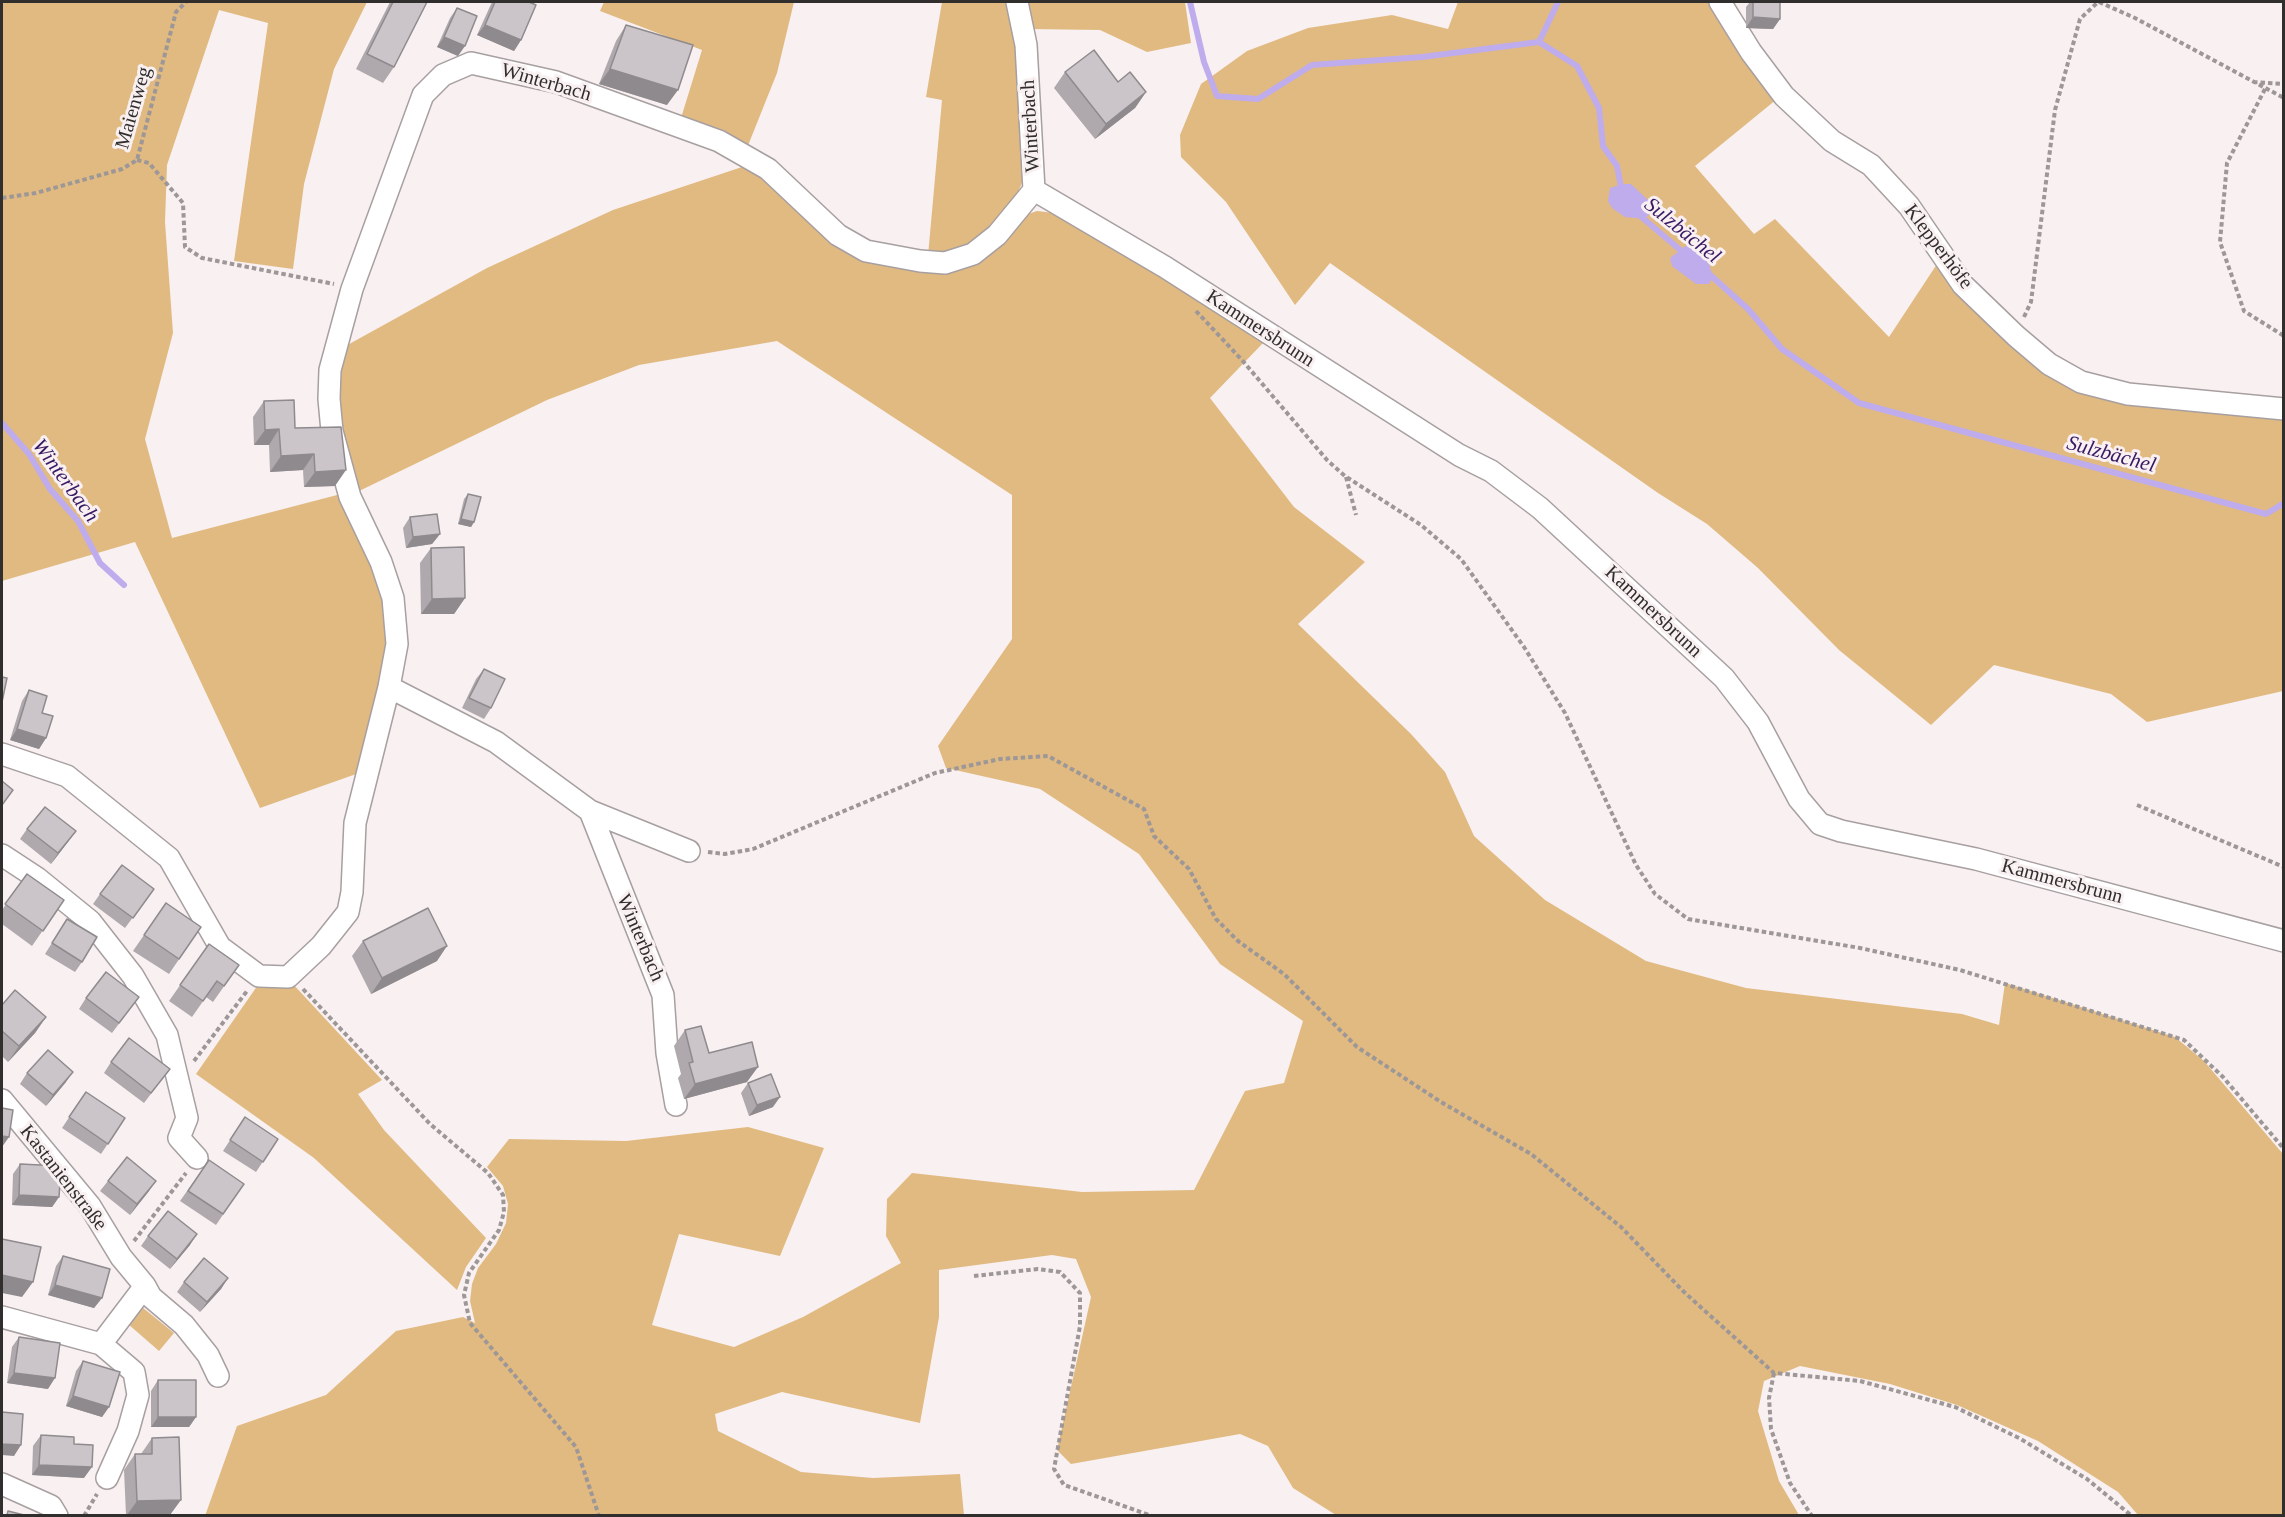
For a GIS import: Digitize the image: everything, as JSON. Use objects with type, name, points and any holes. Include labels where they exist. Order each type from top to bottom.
[{"type":"street","name":"Winterbach","points":[[288,976],[321,946],[348,912],[352,892],[355,823],[390,687],[397,644],[393,598],[381,562],[350,497],[333,431],[329,399],[330,370],[352,288],[423,96],[443,75],[471,63],[556,82],[719,141],[768,169],[838,236],[866,251],[945,263],[973,254],[997,235],[1035,190],[1026,45],[1017,2]]},
{"type":"street","name":"Klepperhöfe","points":[[1720,2],[1751,52],[1784,96],[1832,141],[1871,165],[1909,206],[1964,285],[2016,336],[2049,364],[2081,382],[2128,394],[2283,409]]},
{"type":"street","name":"Kammersbrunn","points":[[1035,190],[1165,267],[1458,455],[1491,471],[1540,508],[1724,678],[1758,722],[1799,799],[1820,824],[1840,831],[1976,859],[2283,941]]},
{"type":"street","points":[[390,687],[496,742],[590,810],[689,851]]},
{"type":"street","points":[[2,754],[67,776],[169,858],[220,947],[259,976],[288,976]]},
{"type":"street","name":"Winterbach","points":[[590,810],[619,889],[649,955],[663,995],[667,1053],[676,1105]]},
{"type":"street","points":[[2,855],[37,878],[90,921],[133,976],[167,1035],[187,1118],[179,1138],[197,1158]]},
{"type":"street","name":"Kastanienstraße","points":[[2,1100],[90,1206],[121,1257],[151,1297],[183,1325],[208,1355],[218,1376]]},
{"type":"street","points":[[101,1344],[145,1286]]},
{"type":"street","points":[[2,1317],[101,1344],[134,1372],[138,1395],[128,1431],[107,1478]]},
{"type":"street","points":[[2,1484],[51,1506],[57,1515]]},
{"type":"path","name":"Maienweg","points":[[2,198],[36,193],[122,169],[137,159],[176,12],[186,2]]},
{"type":"path","points":[[2016,336],[2031,302],[2055,110],[2080,19],[2098,2],[2135,18],[2249,82],[2283,98]]},
{"type":"path","points":[[2249,82],[2283,84]]},
{"type":"path","points":[[2265,89],[2227,163],[2220,242],[2244,311],[2283,336]]},
{"type":"path","points":[[137,159],[149,163],[183,203],[185,247],[202,258],[352,288]]},
{"type":"path","points":[[1188,303],[1242,360],[1328,460],[1345,476],[1421,525],[1461,559],[1524,647],[1565,713],[1636,865],[1654,894],[1688,919],[1860,948],[1960,970],[2184,1040],[2223,1077],[2283,1149]]},
{"type":"path","points":[[1345,476],[1356,515]]},
{"type":"path","points":[[689,851],[725,854],[753,849],[935,773],[1000,759],[1048,756],[1144,809],[1154,836],[1189,869],[1216,919],[1238,941],[1284,974],[1357,1047],[1441,1102],[1531,1154],[1621,1227],[1684,1292],[1774,1373],[1860,1381],[1955,1407],[2019,1438],[2087,1479],[2132,1515]]},
{"type":"path","points":[[2137,806],[2283,867]]},
{"type":"path","points":[[178,1082],[259,976]]},
{"type":"path","points":[[288,976],[316,1001],[430,1124],[488,1173],[503,1195],[504,1212],[499,1230],[469,1273],[464,1295],[470,1323],[576,1447],[599,1515]]},
{"type":"path","points":[[121,1257],[197,1158]]},
{"type":"path","points":[[974,1276],[1038,1269],[1060,1272],[1080,1293],[1080,1326],[1054,1469],[1064,1485],[1152,1515]]},
{"type":"path","points":[[1774,1373],[1768,1398],[1771,1430],[1790,1484],[1812,1515]]},
{"type":"path","points":[[84,1515],[107,1478]]},
{"type":"shaded area","points":[[2,2],[367,2],[334,69],[304,184],[293,269],[234,261],[268,23],[219,10],[167,165],[165,222],[173,333],[145,439],[172,538],[341,494],[376,563],[392,644],[359,773],[260,808],[135,542],[2,581]]},
{"type":"shaded area","points":[[604,2],[794,2],[777,73],[747,148],[681,118],[702,50],[600,11]]},
{"type":"shaded area","points":[[942,2],[1011,2],[1021,47],[1025,176],[1011,208],[972,247],[928,256],[942,100],[926,97]]},
{"type":"shaded area","points":[[1024,2],[1185,2],[1191,43],[1147,52],[1100,30],[1029,29]]},
{"type":"shaded area","points":[[1458,2],[1714,2],[1777,99],[1695,166],[1754,234],[1775,219],[1889,337],[1937,264],[2044,370],[2283,417],[2283,691],[2147,722],[2111,694],[1994,665],[1931,725],[1839,650],[1758,568],[1707,524],[1658,493],[1330,263],[1295,305],[1226,202],[1181,157],[1180,135],[1201,84],[1247,51],[1308,28],[1392,15],[1448,29]]},
{"type":"shaded area","points":[[748,165],[834,241],[971,264],[995,250],[1028,214],[1037,211],[1054,213],[1144,262],[1264,342],[1210,398],[1294,507],[1365,562],[1298,624],[1411,734],[1445,772],[1474,836],[1545,900],[1646,961],[1746,988],[1962,1014],[1999,1025],[2005,983],[2175,1037],[2204,1061],[2283,1154],[2283,1515],[2138,1515],[2118,1492],[2038,1441],[1957,1405],[1890,1384],[1800,1366],[1764,1381],[1758,1411],[1779,1481],[1799,1515],[1336,1515],[1293,1488],[1268,1446],[1240,1434],[1071,1464],[1057,1450],[1091,1297],[1076,1259],[1052,1255],[939,1270],[939,1317],[920,1423],[782,1392],[715,1414],[718,1431],[801,1472],[873,1478],[960,1474],[964,1515],[205,1516],[237,1426],[326,1395],[396,1331],[463,1317],[475,1323],[470,1301],[472,1284],[478,1268],[496,1244],[506,1223],[508,1204],[503,1186],[487,1167],[509,1139],[626,1141],[748,1127],[824,1148],[780,1256],[679,1234],[652,1325],[734,1347],[803,1317],[901,1263],[886,1236],[887,1199],[912,1173],[1082,1192],[1194,1190],[1245,1091],[1284,1083],[1303,1021],[1220,964],[1139,854],[1040,789],[946,768],[938,746],[1012,639],[1012,495],[777,341],[639,365],[547,400],[355,493],[336,401],[342,348],[487,268],[613,210]]},
{"type":"shaded area","points":[[1631,184],[1649,201],[1651,212],[1645,219],[1625,217],[1612,208],[1608,201],[1610,188]]},
{"type":"shaded area","points":[[1688,244],[1696,247],[1707,257],[1713,277],[1709,284],[1696,284],[1672,266],[1670,258]]},
{"type":"shaded area","points":[[260,982],[292,983],[382,1080],[358,1094],[384,1130],[486,1238],[466,1267],[457,1290],[314,1158],[196,1074]]},
{"type":"shaded area","points":[[137,1303],[174,1333],[159,1351],[128,1324]]},
{"type":"building","points":[[393,2],[427,2],[394,67],[367,54]]},
{"type":"building","points":[[495,2],[529,2],[536,5],[521,40],[485,25]]},
{"type":"building","points":[[1753,2],[1780,2],[1780,19],[1753,17]]},
{"type":"building","points":[[457,8],[477,16],[465,46],[444,37]]},
{"type":"building","points":[[626,25],[693,45],[678,90],[610,69]]},
{"type":"building","points":[[1094,50],[1118,82],[1130,72],[1146,92],[1106,124],[1065,72]]},
{"type":"building","points":[[294,400],[295,428],[341,427],[346,470],[315,472],[314,454],[281,456],[279,429],[265,430],[264,401]]},
{"type":"building","points":[[468,494],[481,497],[474,522],[461,519]]},
{"type":"building","points":[[437,514],[440,534],[413,537],[410,517]]},
{"type":"building","points":[[464,547],[465,598],[432,599],[431,548]]},
{"type":"building","points":[[484,669],[505,679],[491,708],[469,698]]},
{"type":"building","points":[[2,677],[7,678],[2,702]]},
{"type":"building","points":[[29,690],[47,696],[42,713],[53,716],[46,738],[17,729]]},
{"type":"building","points":[[2,781],[13,790],[2,805]]},
{"type":"building","points":[[45,807],[76,831],[58,853],[27,829]]},
{"type":"building","points":[[122,865],[154,889],[133,918],[100,894]]},
{"type":"building","points":[[27,874],[64,900],[43,931],[5,904]]},
{"type":"building","points":[[166,903],[201,927],[179,959],[144,935]]},
{"type":"building","points":[[428,908],[447,946],[382,978],[363,941]]},
{"type":"building","points":[[67,919],[97,937],[82,962],[52,943]]},
{"type":"building","points":[[209,944],[239,965],[224,986],[217,981],[203,1001],[180,985]]},
{"type":"building","points":[[106,972],[139,997],[119,1023],[86,998]]},
{"type":"building","points":[[15,990],[46,1017],[19,1046],[2,1031],[2,1005]]},
{"type":"building","points":[[701,1026],[709,1053],[752,1042],[758,1067],[695,1084],[689,1063],[693,1062],[685,1030]]},
{"type":"building","points":[[129,1038],[170,1069],[151,1093],[111,1062]]},
{"type":"building","points":[[48,1050],[73,1072],[53,1095],[27,1073]]},
{"type":"building","points":[[771,1074],[780,1097],[757,1105],[748,1083]]},
{"type":"building","points":[[86,1092],[125,1118],[108,1144],[69,1117]]},
{"type":"building","points":[[2,1108],[13,1110],[9,1137],[2,1136]]},
{"type":"building","points":[[245,1117],[278,1139],[263,1162],[230,1140]]},
{"type":"building","points":[[127,1157],[156,1181],[137,1204],[108,1181]]},
{"type":"building","points":[[209,1160],[244,1184],[223,1214],[188,1191]]},
{"type":"building","points":[[20,1164],[61,1166],[59,1197],[19,1195]]},
{"type":"building","points":[[168,1211],[197,1234],[177,1259],[148,1236]]},
{"type":"building","points":[[2,1239],[41,1247],[33,1282],[2,1275]]},
{"type":"building","points":[[63,1256],[110,1269],[102,1298],[55,1285]]},
{"type":"building","points":[[204,1258],[228,1278],[207,1302],[184,1282]]},
{"type":"building","points":[[19,1337],[60,1343],[55,1378],[14,1373]]},
{"type":"building","points":[[83,1361],[120,1372],[109,1407],[73,1396]]},
{"type":"building","points":[[158,1380],[196,1380],[196,1417],[158,1417]]},
{"type":"building","points":[[2,1412],[23,1414],[21,1445],[2,1444]]},
{"type":"building","points":[[41,1435],[74,1437],[74,1444],[93,1445],[92,1467],[39,1465]]},
{"type":"building","points":[[179,1437],[181,1500],[137,1501],[135,1454],[152,1454],[152,1438]]},
{"type":"building","points":[[8,1511],[24,1515],[7,1515]]},
{"type":"waterway","name":"Sulzbächel","points":[[1190,2],[1204,62],[1217,96],[1258,99],[1312,65],[1422,57],[1539,42],[1577,66],[1599,108],[1603,146],[1617,166],[1622,192]]},
{"type":"waterway","points":[[1539,42],[1558,2]]},
{"type":"waterway","name":"Sulzbächel","points":[[1638,214],[1685,254]]},
{"type":"waterway","name":"Sulzbächel","points":[[1707,272],[1748,309],[1782,349],[1859,403],[2266,514],[2284,503]]},
{"type":"waterway","name":"Winterbach","points":[[2,423],[29,454],[50,489],[78,521],[100,563],[124,585]]}]
